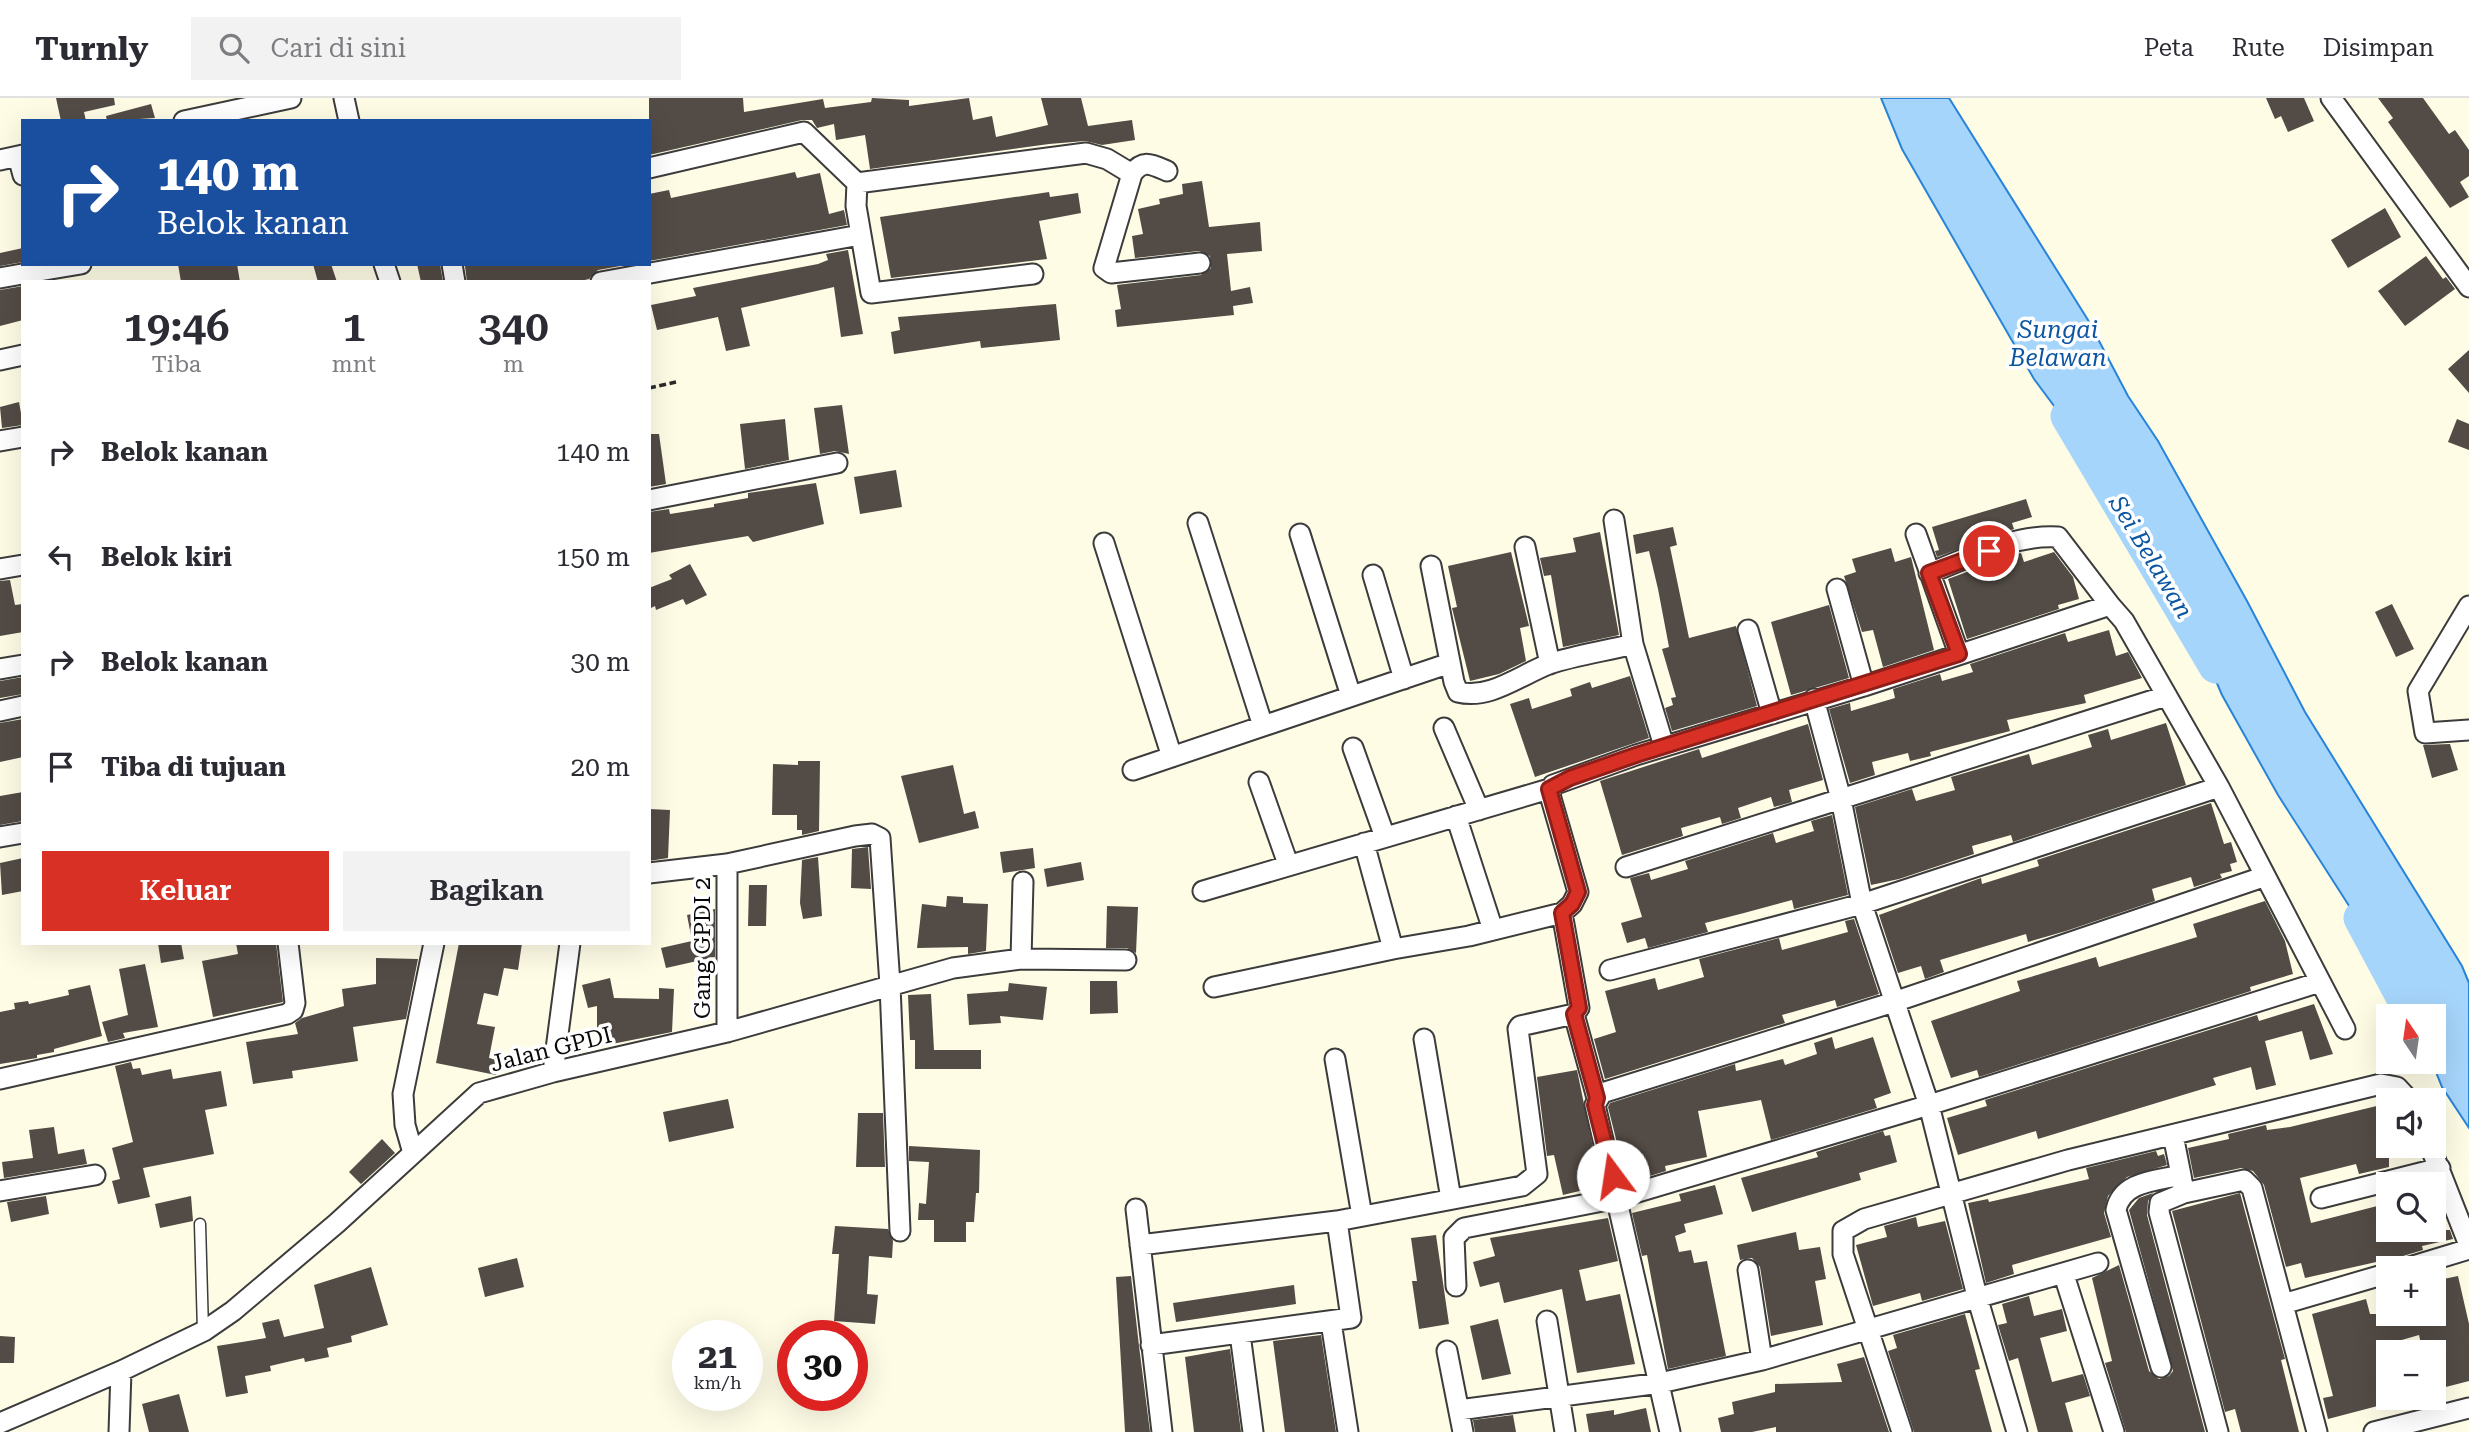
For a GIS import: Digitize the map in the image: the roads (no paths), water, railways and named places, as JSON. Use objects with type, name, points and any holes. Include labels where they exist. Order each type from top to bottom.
[{"type":"street","points":[[193,119],[291,98]]},
{"type":"street","points":[[344,98],[349,119]]},
{"type":"street","points":[[2331,98],[2469,287]]},
{"type":"street","points":[[651,168],[804,132],[857,183],[860,235],[867,284],[872,293],[877,295],[1033,274]]},
{"type":"street","points":[[857,183],[1086,153],[1121,167],[1147,162],[1167,171]]},
{"type":"street","points":[[1121,167],[1104,268],[1111,273],[1200,263]]},
{"type":"street","points":[[612,280],[860,235]]},
{"type":"street","points":[[0,278],[44,267]]},
{"type":"street","points":[[0,360],[21,355]]},
{"type":"street","points":[[0,441],[21,437]]},
{"type":"street","points":[[651,500],[837,463]]},
{"type":"street","points":[[1614,520],[1633,644],[1664,746]]},
{"type":"street","points":[[1198,523],[1263,726]]},
{"type":"street","points":[[1300,534],[1351,696]]},
{"type":"street","points":[[1916,534],[1959,654]]},
{"type":"street","points":[[1929,573],[2009,544],[2035,537],[2058,537],[2124,621],[2219,787],[2263,877],[2345,1029]]},
{"type":"street","points":[[1104,543],[1172,757]]},
{"type":"street","points":[[1525,547],[1550,664]]},
{"type":"street","points":[[0,569],[21,565]]},
{"type":"street","points":[[1431,566],[1458,692],[1470,695],[1483,693],[1550,664],[1633,644]]},
{"type":"street","points":[[1373,575],[1404,679]]},
{"type":"street","points":[[1837,589],[1864,686]]},
{"type":"street","points":[[1203,891],[1549,789],[1570,778],[1664,746],[1864,686],[2110,605]]},
{"type":"street","points":[[2469,606],[2418,691],[2425,733],[2469,730]]},
{"type":"street","points":[[1748,630],[1772,714]]},
{"type":"street","points":[[1133,770],[1450,663]]},
{"type":"street","points":[[0,669],[21,665]]},
{"type":"street","points":[[1626,867],[2166,696]]},
{"type":"street","points":[[1814,699],[1841,799],[1862,904],[1929,1105],[1978,1300],[2017,1432]]},
{"type":"street","points":[[0,711],[21,706]]},
{"type":"street","points":[[1444,728],[1479,810]]},
{"type":"street","points":[[1353,748],[1385,837]]},
{"type":"street","points":[[1259,782],[1288,864]]},
{"type":"street","points":[[1611,970],[1862,904],[2219,787]]},
{"type":"street","points":[[1214,987],[1493,930],[1562,913],[1572,904],[1578,892],[1549,789]]},
{"type":"street","points":[[1457,817],[1493,930]]},
{"type":"street","points":[[0,838],[21,833]]},
{"type":"street","points":[[651,873],[727,864],[855,835],[872,834],[880,838],[890,985],[900,1231]]},
{"type":"street","points":[[1364,843],[1393,949]]},
{"type":"street","name":"Gang GPDI 2","points":[[727,864],[727,1031]]},
{"type":"street","points":[[1670,1432],[1595,1105],[1602,1093],[1894,1002],[2263,877]]},
{"type":"street","points":[[1021,959],[1023,882]]},
{"type":"street","points":[[1140,1245],[1337,1221],[1522,1186],[1537,1174],[1517,1029],[1520,1026],[1574,1014],[1579,1008],[1562,913]]},
{"type":"street","points":[[0,1079],[288,1014],[295,1003],[288,945]]},
{"type":"street","points":[[413,1153],[405,1125],[402,1094],[434,945]]},
{"type":"street","points":[[553,1072],[570,945]]},
{"type":"street","name":"Jalan GPDI","points":[[0,1423],[121,1371],[204,1331],[277,1275],[479,1093],[553,1072],[727,1031],[953,968],[1021,959],[1126,960]]},
{"type":"street","points":[[1457,1286],[1454,1238],[1464,1228],[1618,1198],[1929,1105],[2320,982]]},
{"type":"street","points":[[1574,1014],[1597,1098]]},
{"type":"street","points":[[1424,1039],[1451,1199]]},
{"type":"street","points":[[1335,1059],[1362,1216]]},
{"type":"street","points":[[1902,1432],[1843,1254],[1843,1231],[1864,1219],[1950,1193],[2173,1135],[2381,1084],[2398,1088]]},
{"type":"street","points":[[2173,1135],[2183,1184]]},
{"type":"street","points":[[2435,1158],[2469,1247],[2442,1256]]},
{"type":"street","points":[[2321,1198],[2440,1168]]},
{"type":"street","points":[[0,1191],[95,1175]]},
{"type":"street","points":[[2161,1367],[2116,1210],[2119,1196],[2126,1189],[2244,1180],[2252,1188],[2318,1432]]},
{"type":"street","points":[[2183,1184],[2160,1203],[2159,1212],[2218,1432]]},
{"type":"street","points":[[1136,1209],[1162,1432]]},
{"type":"street","points":[[1151,1345],[1351,1318],[1337,1221]]},
{"type":"street","points":[[1459,1410],[1660,1383],[1762,1360],[1869,1327],[1978,1300],[2098,1263]]},
{"type":"street","points":[[1748,1270],[1762,1360]]},
{"type":"street","points":[[2064,1275],[2114,1432]]},
{"type":"street","points":[[2283,1304],[2376,1277]]},
{"type":"street","points":[[1547,1321],[1565,1432]]},
{"type":"street","points":[[1331,1322],[1348,1432]]},
{"type":"street","points":[[1240,1334],[1253,1432]]},
{"type":"street","points":[[1447,1351],[1463,1432]]},
{"type":"street","points":[[118,1432],[121,1371]]},
{"type":"street","points":[[2374,1432],[2469,1408]]},
{"type":"lane","points":[[200,1224],[204,1331]]},
{"type":"water","name":"Sungai Belawan","points":[[1881,98],[1949,98],[2088,320],[2128,396],[2158,441],[2247,601],[2305,712],[2462,966],[2469,983],[2469,1128],[2446,1093],[2446,1088],[2442,1087],[2437,1074],[2446,1074],[2446,1004],[2409,1004],[2403,990],[2278,795],[2222,695],[2188,616],[2148,543],[2101,469],[2034,379],[1902,149]]},
{"type":"waterway","name":"Sei Belawan","points":[[2068,416],[2216,666]]},
{"type":"waterway","name":"Sei Belawan","points":[[2361,918],[2407,1004]]}]
